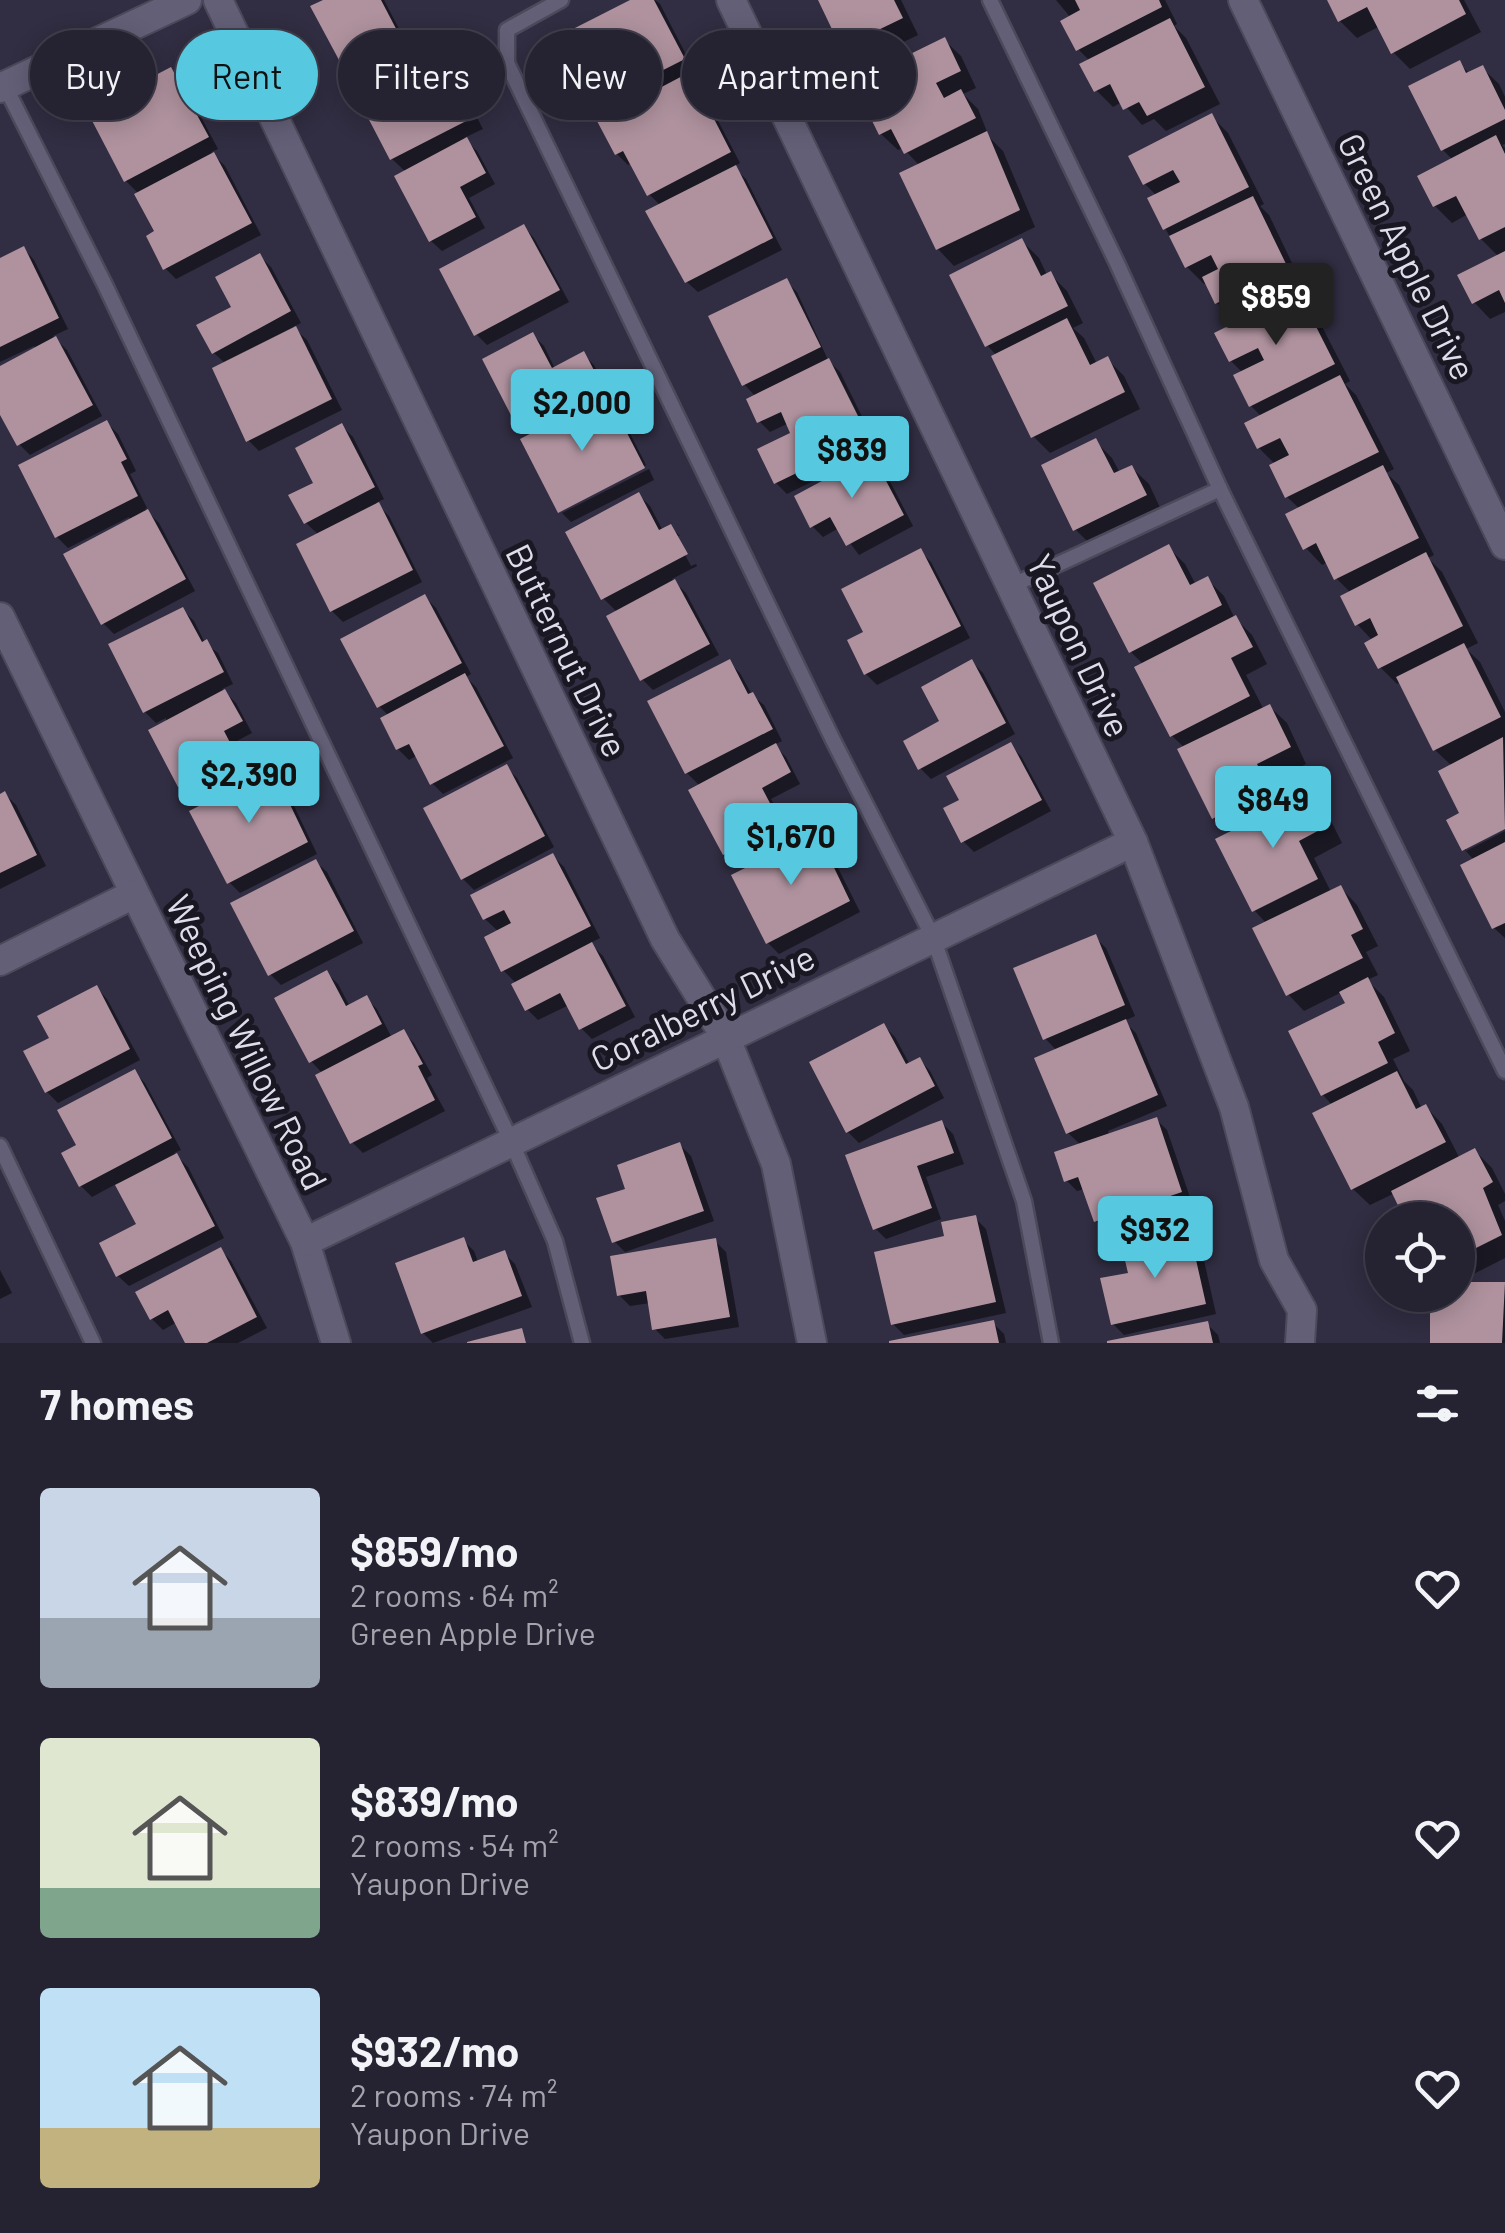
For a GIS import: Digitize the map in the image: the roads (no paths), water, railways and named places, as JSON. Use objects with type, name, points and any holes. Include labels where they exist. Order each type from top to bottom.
[{"type":"street","points":[[3,87],[188,0]]},
{"type":"street","name":"Butternut Drive","points":[[218,0],[664,939],[725,1036],[776,1164],[812,1343]]},
{"type":"street","name":"Yaupon Drive","points":[[731,0],[1132,842],[1234,1107],[1274,1260],[1302,1310],[1300,1343]]},
{"type":"street","name":"Green Apple Drive","points":[[1244,0],[1505,545]]},
{"type":"street","name":"Weeping Willow Road","points":[[0,617],[305,1242],[336,1343]]},
{"type":"street","name":"Coralberry Drive","points":[[305,1242],[1132,842]]},
{"type":"street","points":[[0,961],[134,894]]},
{"type":"lane","points":[[561,0],[508,30],[507,63],[832,740],[933,937],[1024,1201],[1051,1343]]},
{"type":"lane","points":[[990,0],[1220,489],[1505,1072]]},
{"type":"lane","points":[[3,87],[105,285],[511,1141],[555,1241],[582,1343]]},
{"type":"lane","points":[[1011,586],[1220,489]]},
{"type":"lane","points":[[0,1146],[93,1343]]}]
